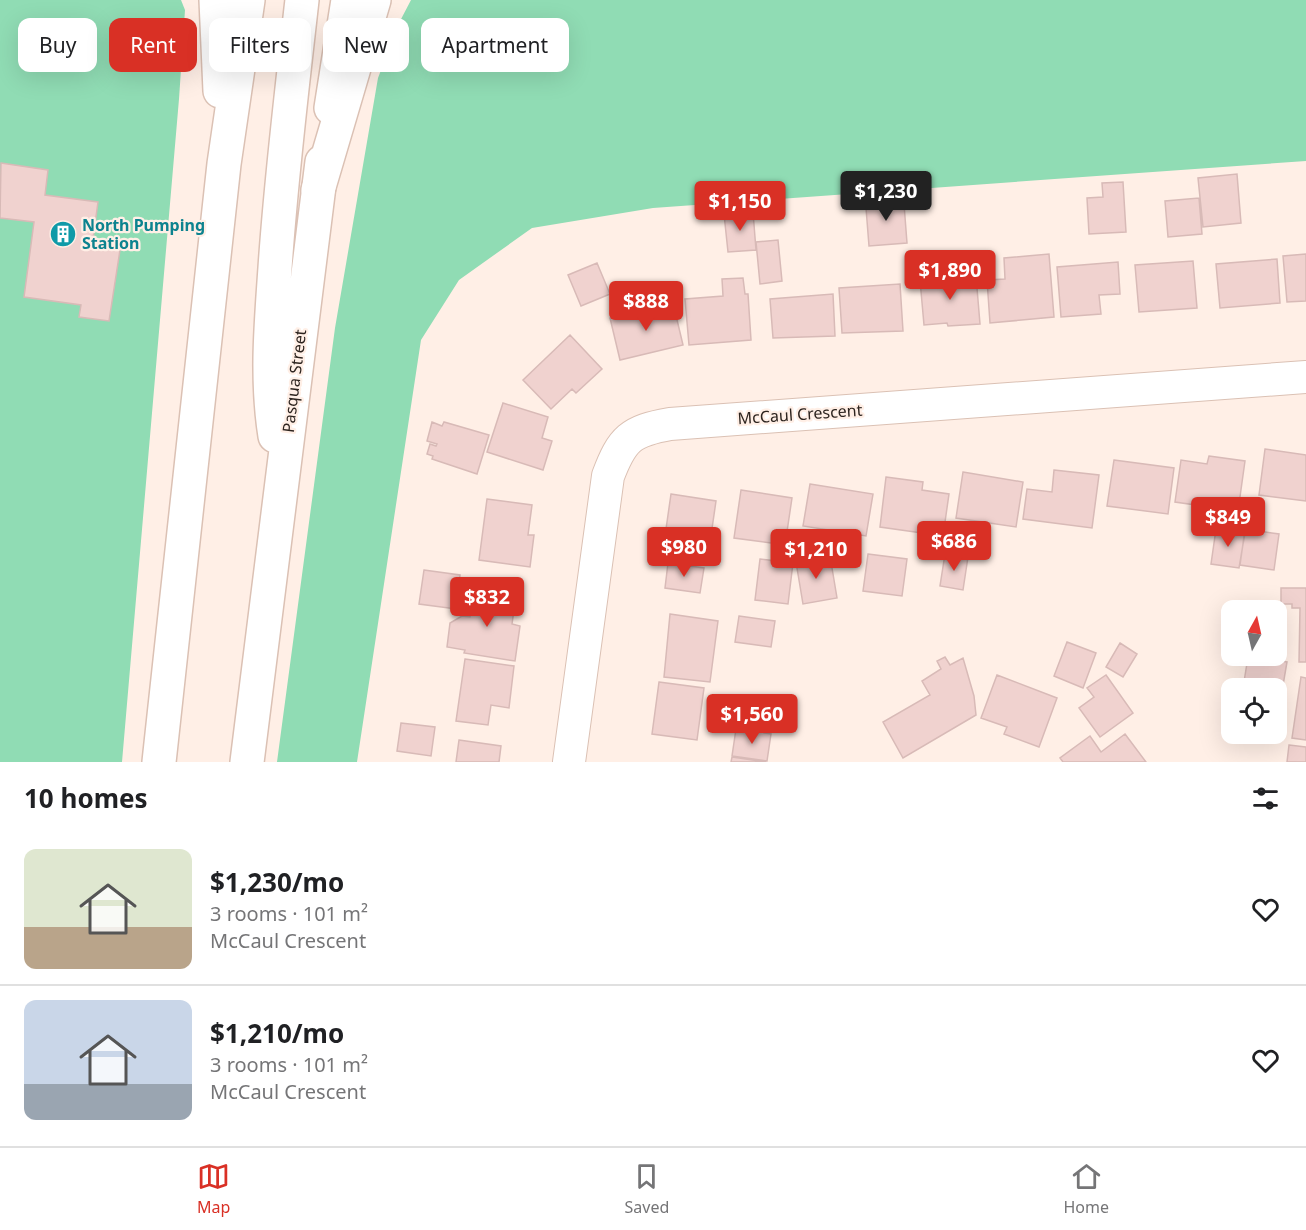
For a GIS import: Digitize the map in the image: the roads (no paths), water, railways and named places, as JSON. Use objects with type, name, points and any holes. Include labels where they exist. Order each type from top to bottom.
[{"type":"main road","points":[[216,0],[224,164]]},
{"type":"main road","points":[[159,762],[224,164],[248,0]]},
{"type":"main road","points":[[282,482],[271,410],[268,357],[277,231],[302,0]]},
{"type":"main road","name":"Pasqua Street","points":[[247,762],[318,190],[348,0]]},
{"type":"main road","points":[[318,190],[374,0]]},
{"type":"street","name":"McCaul Crescent","points":[[569,762],[608,476],[616,456],[627,439],[646,428],[670,424],[1306,377]]},
{"type":"place","name":"North Pumping Station","points":[[63,234]]}]
